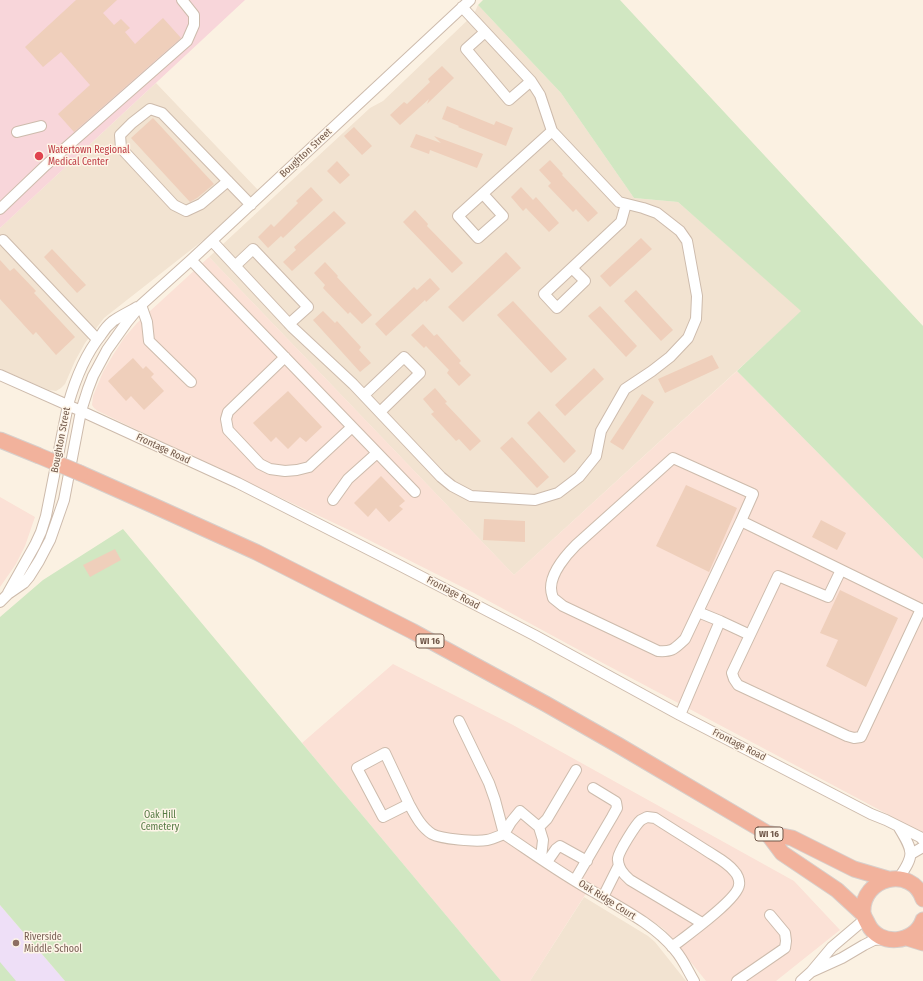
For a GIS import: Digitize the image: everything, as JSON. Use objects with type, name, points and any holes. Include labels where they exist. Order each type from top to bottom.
[{"type":"highway","name":"WI 16","points":[[0,440],[80,473],[256,552],[392,621],[618,745],[767,833],[792,838],[854,869],[893,879]]},
{"type":"highway","name":"WI 16","points":[[767,833],[782,853],[837,890],[864,916]]},
{"type":"highway","points":[[923,896],[916,887],[908,881],[893,879],[879,883],[871,889],[866,898],[864,916],[869,928],[877,935],[886,939],[897,940],[907,938],[916,932],[923,920]]},
{"type":"highway","points":[[907,938],[923,943]]},
{"type":"street","points":[[0,209],[46,165],[187,40],[194,26],[194,15],[182,0]]},
{"type":"street","name":"Boughton Street","points":[[0,602],[29,578],[40,561],[50,540],[64,500],[81,411],[88,389],[100,363],[116,336],[141,305],[192,260],[470,0]]},
{"type":"street","points":[[212,241],[289,324],[354,384],[441,477],[452,486],[471,496],[535,500],[558,493],[579,477],[596,456],[601,432],[625,390],[670,357],[688,338],[696,319],[697,296],[687,241],[680,231],[657,213],[620,202],[552,131],[540,95],[531,82],[462,7]]},
{"type":"street","points":[[485,32],[466,49],[509,100],[531,82]]},
{"type":"street","points":[[228,181],[201,204],[186,211],[174,205],[120,148],[120,135],[132,123],[150,109],[162,113],[228,181],[251,205]]},
{"type":"street","points":[[17,132],[41,126]]},
{"type":"street","points":[[483,194],[552,131]]},
{"type":"street","points":[[572,268],[621,222],[626,204]]},
{"type":"street","points":[[3,240],[98,339]]},
{"type":"street","points":[[236,266],[253,249],[308,306],[289,324]]},
{"type":"street","points":[[192,260],[415,492]]},
{"type":"street","points":[[141,305],[148,322],[149,341],[191,382]]},
{"type":"street","name":"Boughton Street","points":[[8,594],[41,532],[46,516],[72,387],[79,370],[90,349],[112,322],[141,305]]},
{"type":"street","points":[[285,357],[228,412],[226,419],[228,430],[260,464],[270,469],[285,471],[309,467],[352,427]]},
{"type":"street","points":[[364,396],[404,357],[420,373],[380,412]]},
{"type":"street","name":"Frontage Road","points":[[0,375],[238,483],[534,635],[680,715],[871,814],[920,837],[923,840]]},
{"type":"street","points":[[333,500],[348,479],[377,453]]},
{"type":"street","points":[[673,458],[752,494],[741,521],[685,639],[676,648],[668,652],[658,651],[563,606],[553,598],[551,588],[555,575],[563,559],[576,545],[673,458]]},
{"type":"street","points":[[741,521],[841,570],[922,610],[861,737],[854,738],[738,685],[732,673],[778,576],[828,597],[841,570]]},
{"type":"street","points":[[698,612],[750,635]]},
{"type":"street","points":[[680,715],[720,621]]},
{"type":"street","points":[[459,721],[489,784],[504,834]]},
{"type":"street","points":[[409,804],[383,817],[357,768],[386,753],[409,804],[422,826],[432,834],[447,838],[466,841],[486,840],[504,834],[520,811],[539,827],[543,840],[544,860]]},
{"type":"street","points":[[539,827],[548,820],[576,770]]},
{"type":"street","points":[[575,880],[617,808],[616,802],[592,788]]},
{"type":"street","points":[[672,947],[702,923],[724,905],[735,894],[739,886],[738,879],[735,872],[721,860],[655,818],[647,817],[641,820],[618,857],[619,866],[623,874],[630,880],[702,923]]},
{"type":"street","points":[[893,879],[907,867],[911,854],[910,846],[898,826]]},
{"type":"street","name":"Oak Ridge Court","points":[[504,834],[594,893],[603,897],[648,926],[665,939],[676,951],[694,981]]},
{"type":"street","points":[[544,860],[560,846],[587,861]]},
{"type":"street","points":[[911,854],[923,847]]},
{"type":"street","points":[[603,897],[619,866]]},
{"type":"street","points":[[736,981],[784,948],[786,941],[785,933],[770,915]]},
{"type":"street","points":[[801,981],[811,972],[832,947],[864,916]]},
{"type":"street","points":[[811,972],[842,958],[864,944],[874,940],[886,939]]},
{"type":"shaded area","name":"Watertown Regional Medical Center","points":[[0,0],[245,0],[0,228]]},
{"type":"shaded area","points":[[478,5],[561,93],[634,198],[678,202],[802,311],[514,575],[209,257],[370,108],[383,101],[474,14]]},
{"type":"shaded area","points":[[156,83],[258,190],[206,238],[104,318],[85,343],[65,384],[61,388],[56,391],[49,390],[0,369],[0,228]]},
{"type":"shaded area","points":[[209,257],[514,575],[737,371],[923,559],[923,833],[474,593],[349,530],[94,408],[92,405],[93,396],[103,372],[124,338],[137,323]]},
{"type":"shaded area","points":[[0,497],[35,517],[25,546],[16,564],[0,587]]},
{"type":"shaded area","points":[[393,664],[513,725],[794,881],[840,930],[776,981],[706,981],[665,930],[592,884],[530,981],[501,981],[302,743]]},
{"type":"shaded area","points":[[584,897],[648,936],[655,942],[686,981],[530,981]]},
{"type":"shaded area","name":"Riverside Middle School","points":[[0,905],[65,981],[0,981]]},
{"type":"green space","points":[[483,0],[620,0],[923,326],[923,559],[737,371],[801,311],[678,202],[634,198],[561,93],[478,5]]},
{"type":"green space","name":"Oak Hill Cemetery","points":[[123,529],[501,981],[65,981],[0,905],[0,617],[43,580]]},
{"type":"green space","points":[[0,962],[16,981],[0,981]]},
{"type":"building","points":[[76,0],[117,0],[103,13],[114,25],[121,19],[130,28],[125,32],[135,44],[163,18],[181,38],[74,132],[58,114],[90,85],[61,52],[43,67],[25,47]]},
{"type":"building","points":[[442,66],[454,78],[427,104],[429,99],[400,125],[390,115],[404,102],[407,104],[430,82],[428,79]]},
{"type":"building","points":[[447,106],[494,125],[496,121],[513,128],[506,146],[442,119]]},
{"type":"building","points":[[153,118],[214,184],[190,202],[131,138]]},
{"type":"building","points":[[354,127],[372,146],[362,155],[344,136]]},
{"type":"building","points":[[416,134],[441,143],[434,136],[483,154],[477,168],[430,150],[429,154],[410,147]]},
{"type":"building","points":[[550,160],[598,213],[588,222],[576,209],[573,212],[548,186],[551,183],[539,170]]},
{"type":"building","points":[[337,161],[350,175],[340,184],[327,171]]},
{"type":"building","points":[[311,187],[323,200],[283,238],[281,236],[268,248],[258,237],[271,224],[274,227],[298,203],[296,201]]},
{"type":"building","points":[[521,187],[533,200],[536,197],[559,223],[549,232],[526,208],[523,211],[511,197]]},
{"type":"building","points":[[415,210],[428,224],[427,226],[463,263],[452,273],[403,222]]},
{"type":"building","points":[[334,211],[346,223],[292,271],[283,262],[296,250],[294,247]]},
{"type":"building","points":[[641,238],[652,249],[610,287],[600,276]]},
{"type":"building","points":[[52,249],[86,285],[77,293],[44,257]]},
{"type":"building","points":[[506,252],[521,268],[463,322],[448,307]]},
{"type":"building","points":[[0,260],[10,271],[14,268],[36,291],[34,293],[75,337],[56,355],[36,332],[33,335],[0,299]]},
{"type":"building","points":[[325,262],[372,315],[362,324],[350,312],[348,314],[323,288],[325,285],[314,273]]},
{"type":"building","points":[[430,278],[440,289],[426,302],[425,300],[386,336],[375,324],[414,287],[417,290]]},
{"type":"building","points":[[636,290],[673,330],[661,341],[624,301]]},
{"type":"building","points":[[513,301],[567,359],[551,373],[497,315]]},
{"type":"building","points":[[600,306],[637,346],[626,357],[588,316]]},
{"type":"building","points":[[323,311],[335,323],[337,321],[361,347],[359,350],[371,363],[360,372],[313,320]]},
{"type":"building","points":[[423,324],[434,336],[437,334],[461,361],[459,363],[471,375],[459,386],[447,373],[449,370],[426,346],[424,348],[411,335]]},
{"type":"building","points":[[712,355],[719,368],[665,393],[658,379]]},
{"type":"building","points":[[133,358],[143,369],[146,366],[154,374],[151,377],[164,391],[144,410],[131,396],[126,401],[108,381]]},
{"type":"building","points":[[594,368],[604,379],[565,416],[555,405]]},
{"type":"building","points":[[435,388],[447,402],[445,403],[481,441],[470,451],[459,439],[456,441],[431,414],[434,412],[423,399]]},
{"type":"building","points":[[288,391],[322,427],[306,442],[300,437],[288,449],[276,437],[271,442],[253,423]]},
{"type":"building","points":[[642,394],[654,402],[623,450],[610,442]]},
{"type":"building","points":[[539,411],[576,451],[564,463],[527,423]]},
{"type":"building","points":[[512,437],[549,477],[537,488],[500,448]]},
{"type":"building","points":[[381,476],[405,501],[399,506],[403,509],[389,522],[376,508],[368,517],[354,503]]},
{"type":"building","points":[[686,485],[737,508],[709,572],[656,546]]},
{"type":"building","points":[[484,519],[525,521],[525,542],[483,540]]},
{"type":"building","points":[[821,520],[846,533],[837,550],[812,537]]},
{"type":"building","points":[[115,549],[121,560],[90,577],[83,565]]},
{"type":"building","points":[[840,590],[898,618],[866,687],[826,666],[838,640],[820,633]]},
{"type":"place","name":"Watertown Regional Medical Center","points":[[39,156]]},
{"type":"place","name":"Riverside Middle School","points":[[16,943]]}]
